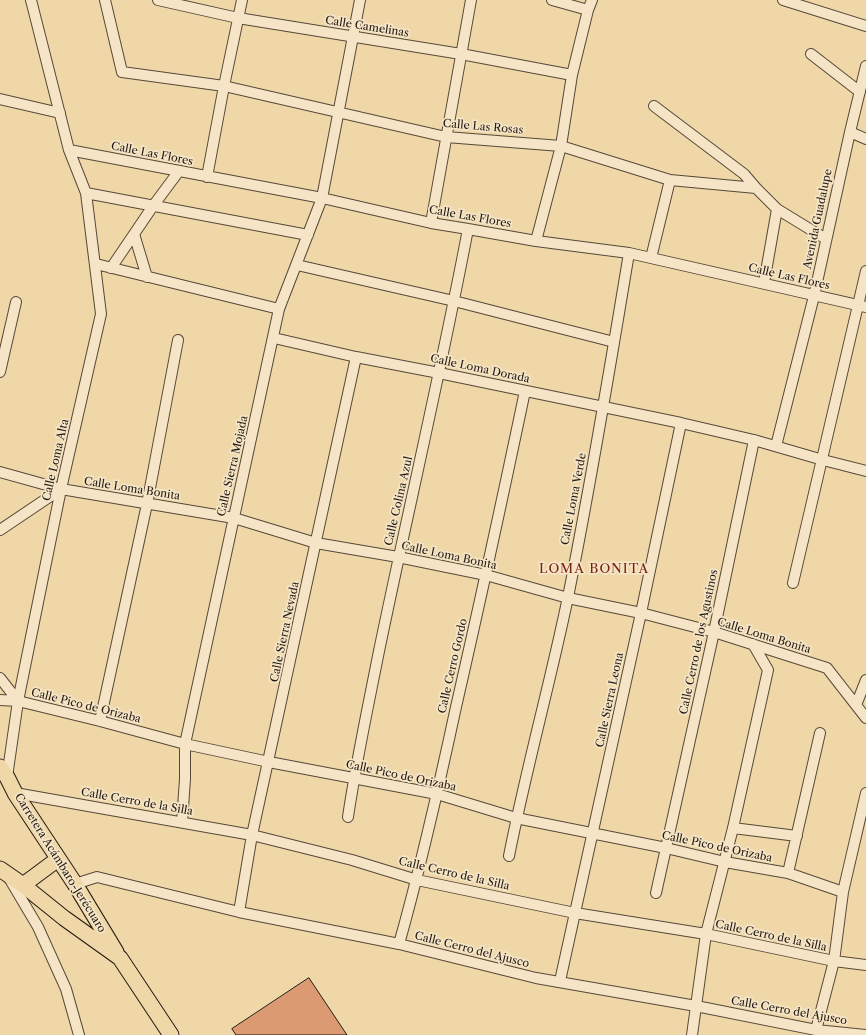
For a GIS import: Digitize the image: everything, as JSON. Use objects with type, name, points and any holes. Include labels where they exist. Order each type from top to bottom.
[{"type":"main road","name":"Carretera Acámbaro-Jerécuaro","points":[[4,772],[15,792],[75,884],[120,958],[171,1035]]},
{"type":"main road","points":[[23,885],[58,858]]},
{"type":"main road","points":[[3,871],[64,918],[120,958]]},
{"type":"street","name":"Calle Loma Alta","points":[[4,772],[61,489],[101,314],[86,193],[69,150],[31,0]]},
{"type":"street","name":"Calle Las Rosas","points":[[104,0],[122,72],[224,86],[446,137],[562,146],[670,180],[756,188]]},
{"type":"street","name":"Calle Camelinas","points":[[158,0],[169,1],[238,18],[461,54],[572,75]]},
{"type":"street","points":[[207,177],[242,0]]},
{"type":"street","name":"Calle Sierra Mojada","points":[[182,822],[186,779],[185,744],[274,338],[279,309],[322,198],[360,0]]},
{"type":"street","points":[[430,223],[471,0]]},
{"type":"street","points":[[552,0],[588,10]]},
{"type":"street","points":[[536,241],[562,146],[572,75],[588,10],[592,0]]},
{"type":"street","points":[[783,0],[866,26]]},
{"type":"street","points":[[810,54],[860,92]]},
{"type":"street","name":"Avenida Guadalupe","points":[[776,446],[814,296],[866,66]]},
{"type":"street","points":[[0,99],[60,113]]},
{"type":"street","points":[[654,106],[744,174],[777,209],[826,239]]},
{"type":"street","points":[[850,132],[866,139]]},
{"type":"street","name":"Calle Las Flores","points":[[69,150],[322,198],[430,223],[468,230],[536,241],[629,253],[862,307]]},
{"type":"street","points":[[111,268],[152,206],[179,171]]},
{"type":"street","points":[[651,258],[670,180]]},
{"type":"street","points":[[86,193],[308,235]]},
{"type":"street","points":[[764,284],[777,209]]},
{"type":"street","name":"Calle Colina Azul","points":[[348,817],[353,778],[398,557],[439,373],[468,230]]},
{"type":"street","points":[[134,234],[146,277]]},
{"type":"street","name":"Calle Loma Verde","points":[[509,856],[516,818],[568,598],[604,407],[629,253]]},
{"type":"street","points":[[96,264],[279,309]]},
{"type":"street","points":[[296,265],[454,301],[614,342]]},
{"type":"street","points":[[793,583],[862,307],[866,271]]},
{"type":"street","points":[[0,372],[16,302]]},
{"type":"street","name":"Calle Loma Dorada","points":[[274,338],[356,357],[604,407],[754,440],[866,471]]},
{"type":"street","points":[[100,721],[147,504],[178,340]]},
{"type":"street","name":"Calle Sierra Nevada","points":[[239,912],[252,835],[356,357]]},
{"type":"street","name":"Calle Cerro Gordo","points":[[399,944],[417,880],[437,794],[525,391]]},
{"type":"street","name":"Calle Sierra Leona","points":[[560,982],[681,424]]},
{"type":"street","name":"Calle Cerro de los Agustinos","points":[[656,893],[714,632],[754,440]]},
{"type":"street","name":"Calle Loma Bonita","points":[[0,472],[61,489],[234,518],[316,543],[398,557],[486,575],[568,598],[641,613],[714,632],[827,668],[866,718]]},
{"type":"street","points":[[0,530],[61,489]]},
{"type":"street","points":[[692,1035],[706,934],[733,828],[768,670],[753,644]]},
{"type":"street","points":[[0,678],[18,702]]},
{"type":"street","points":[[856,705],[866,680]]},
{"type":"street","name":"Calle Pico de Orizaba","points":[[0,700],[18,702],[100,721],[185,744],[269,762],[437,794],[516,818],[788,874],[843,892]]},
{"type":"street","points":[[788,874],[820,733]]},
{"type":"street","name":"Calle Cerro de la Silla","points":[[15,792],[252,835],[352,860],[417,880],[575,913],[706,934],[834,961],[866,965]]},
{"type":"street","points":[[816,1030],[834,961],[843,892],[866,793]]},
{"type":"street","points":[[733,828],[797,836]]},
{"type":"street","points":[[3,871],[38,927],[66,988],[80,1035]]},
{"type":"street","name":"Calle Cerro del Ajusco","points":[[75,884],[97,877],[239,912],[399,944],[536,978],[696,1006],[816,1030],[866,1035]]},
{"type":"building","points":[[309,978],[347,1035],[236,1035],[232,1029]]},
{"type":"district","name":"LOMA BONITA","points":[[594,569]]}]
